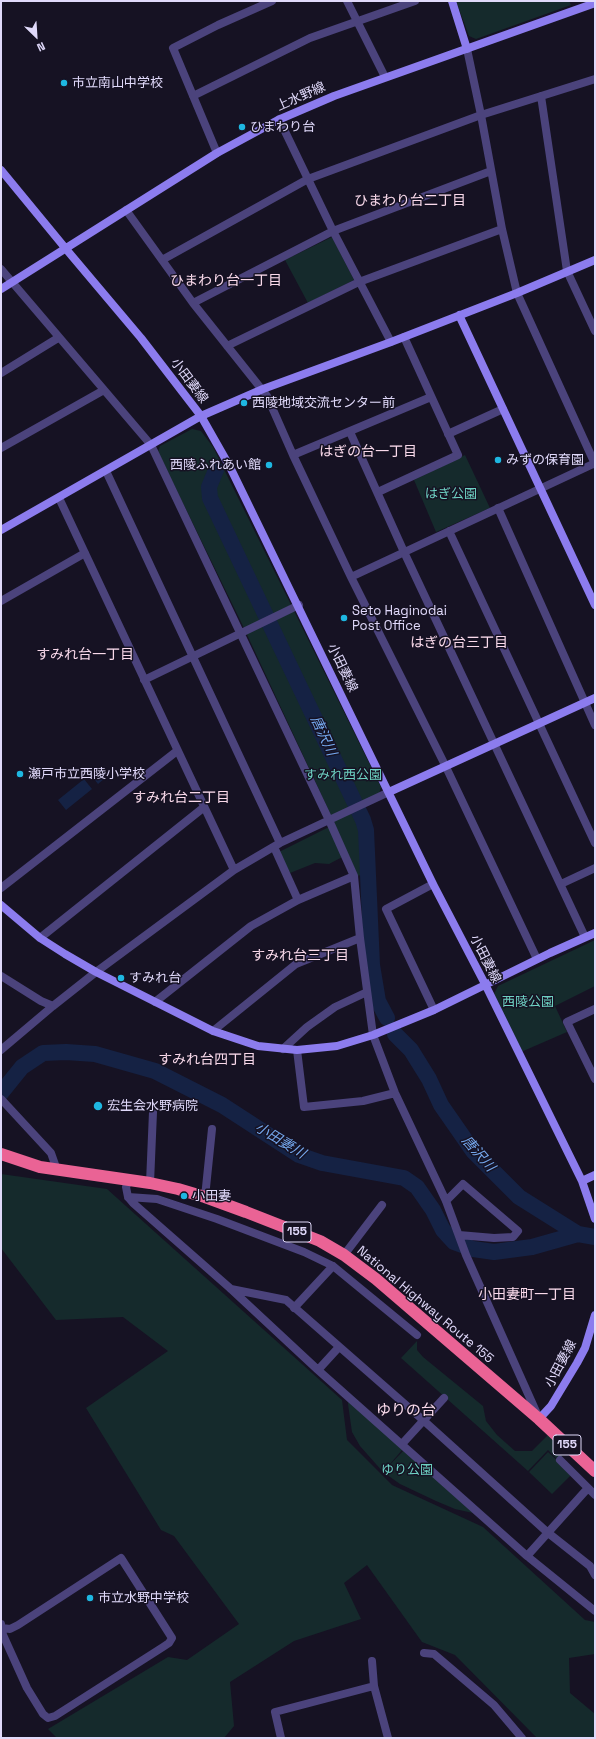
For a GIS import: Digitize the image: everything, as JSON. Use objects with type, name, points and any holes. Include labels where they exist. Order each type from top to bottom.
[{"type":"highway","name":"National Highway Route 155","points":[[1,1154],[40,1167],[150,1183],[205,1197],[308,1236],[344,1255],[376,1279],[539,1420],[595,1471]]},
{"type":"street","points":[[217,153],[172,48],[218,25],[272,1]]},
{"type":"street","points":[[347,1],[385,77]]},
{"type":"street","points":[[193,96],[310,38],[402,3],[415,1]]},
{"type":"street","points":[[351,577],[595,463],[517,293],[502,229],[481,114],[467,50],[452,1]]},
{"type":"street","name":"上水野線","points":[[1,289],[66,250],[126,210],[217,153],[279,119],[385,77],[467,50],[595,4]]},
{"type":"street","points":[[162,260],[308,179],[481,114],[595,79]]},
{"type":"street","points":[[541,96],[568,271],[595,332]]},
{"type":"street","points":[[279,119],[359,282],[391,342]]},
{"type":"street","name":"小田妻線","points":[[1,170],[66,250],[142,338],[201,416],[230,467],[299,605],[433,884],[485,984],[582,1181],[595,1219]]},
{"type":"street","points":[[193,303],[334,231],[491,171]]},
{"type":"street","points":[[126,210],[193,303],[263,389],[351,577],[446,767],[537,959]]},
{"type":"street","points":[[227,346],[359,282],[502,229]]},
{"type":"street","points":[[1,530],[201,416],[263,389],[459,316],[595,260]]},
{"type":"street","points":[[1,269],[58,338],[151,445],[329,820],[354,876],[360,938],[373,1035],[395,1093],[446,1202],[466,1255],[532,1400],[539,1420]]},
{"type":"street","points":[[459,316],[595,605]]},
{"type":"street","points":[[378,492],[458,455],[404,337]]},
{"type":"street","points":[[1,373],[58,338]]},
{"type":"street","points":[[1,448],[104,390]]},
{"type":"street","points":[[293,455],[431,397]]},
{"type":"street","points":[[448,434],[503,409]]},
{"type":"street","points":[[350,432],[404,552],[585,937]]},
{"type":"street","points":[[106,470],[277,845],[298,900]]},
{"type":"street","points":[[59,498],[203,808],[234,870]]},
{"type":"street","points":[[498,508],[595,725]]},
{"type":"street","points":[[449,531],[595,843]]},
{"type":"street","points":[[1,601],[85,553]]},
{"type":"street","points":[[144,680],[299,605]]},
{"type":"street","points":[[1,1050],[96,972],[234,870],[277,845],[329,820],[595,698]]},
{"type":"street","points":[[1,888],[177,751]]},
{"type":"street","points":[[40,938],[203,808]]},
{"type":"street","points":[[561,884],[595,868]]},
{"type":"street","points":[[155,1002],[250,926],[298,900],[354,876]]},
{"type":"street","points":[[433,884],[386,909],[434,1010]]},
{"type":"street","points":[[1,904],[40,938],[96,972],[213,1031],[258,1046],[297,1050],[337,1046],[373,1035],[434,1010],[537,959],[595,933]]},
{"type":"street","points":[[213,1031],[296,964],[360,938]]},
{"type":"street","points":[[1,976],[41,1001],[53,1006]]},
{"type":"street","points":[[283,1049],[307,1028],[335,1007],[368,992]]},
{"type":"street","points":[[595,1009],[567,1022],[592,1065],[595,1079]]},
{"type":"street","points":[[297,1050],[304,1107],[363,1101],[395,1093]]},
{"type":"street","points":[[2,1100],[51,1153],[57,1170]]},
{"type":"street","points":[[150,1183],[153,1112]]},
{"type":"street","points":[[205,1197],[212,1129]]},
{"type":"street","points":[[582,1181],[595,1175]]},
{"type":"street","points":[[129,1180],[126,1187],[128,1197],[133,1204],[231,1288],[252,1310],[318,1370],[527,1556],[595,1611]]},
{"type":"street","points":[[446,1202],[463,1184],[518,1231],[513,1237],[460,1237]]},
{"type":"street","points":[[128,1197],[157,1199],[217,1219],[304,1252],[333,1266],[417,1335]]},
{"type":"street","points":[[344,1255],[382,1205]]},
{"type":"street","points":[[294,1308],[333,1266]]},
{"type":"street","points":[[231,1288],[286,1300],[423,1420],[547,1532],[590,1566],[595,1575]]},
{"type":"street","name":"小田妻線","points":[[539,1420],[551,1406],[577,1363],[585,1348],[595,1315]]},
{"type":"street","points":[[318,1370],[339,1347]]},
{"type":"street","points":[[402,1444],[444,1398]]},
{"type":"street","points":[[560,1460],[595,1495]]},
{"type":"street","points":[[527,1556],[588,1488]]},
{"type":"street","points":[[121,1558],[172,1638],[169,1643],[163,1647],[61,1712],[48,1718],[27,1688],[3,1635],[2,1626],[10,1629],[18,1626],[121,1558]]},
{"type":"street","points":[[424,1653],[434,1654],[494,1705],[522,1738]]},
{"type":"street","points":[[372,1660],[374,1686],[388,1738]]},
{"type":"street","points":[[282,1738],[275,1712],[374,1686]]},
{"type":"green space","points":[[456,1],[569,1],[571,5],[476,39],[469,36]]},
{"type":"green space","points":[[332,237],[354,280],[308,303],[285,260]]},
{"type":"green space","name":"すみれ西公園","points":[[192,429],[201,431],[213,447],[381,787],[379,794],[353,806],[363,827],[365,873],[358,876],[348,854],[329,864],[315,863],[290,873],[279,852],[335,824],[243,626],[158,452],[160,446]]},
{"type":"green space","name":"はぎ公園","points":[[465,455],[490,508],[436,532],[414,480]]},
{"type":"green space","name":"西陵公園","points":[[595,940],[595,986],[555,1006],[567,1032],[521,1052],[494,994],[498,986]]},
{"type":"green space","points":[[1,1174],[107,1189],[342,1400],[347,1440],[392,1485],[483,1527],[585,1620],[595,1622],[595,1654],[569,1658],[570,1693],[595,1714],[595,1738],[537,1738],[455,1655],[422,1642],[367,1565],[344,1583],[361,1619],[294,1641],[230,1682],[234,1726],[224,1738],[57,1738],[48,1729],[168,1657],[187,1660],[239,1624],[174,1536],[161,1530],[86,1408],[168,1351],[123,1317],[56,1320],[1,1248]]},
{"type":"green space","points":[[417,1341],[417,1350],[423,1357],[483,1406],[486,1421],[497,1435],[515,1451],[532,1451],[549,1434],[567,1450],[558,1460],[548,1450],[528,1471],[401,1358]]},
{"type":"green space","points":[[349,1393],[403,1449],[383,1472],[360,1446],[352,1432],[348,1404]]},
{"type":"green space","name":"ゆり公園","points":[[404,1450],[473,1513],[455,1509],[436,1501],[400,1484],[383,1472]]},
{"type":"green space","points":[[548,1452],[572,1474],[552,1494],[529,1472]]},
{"type":"water","points":[[96,768],[104,779],[98,784],[90,774]]},
{"type":"water","points":[[84,779],[92,789],[66,810],[58,800]]},
{"type":"waterway","name":"唐沢川","points":[[216,470],[209,487],[210,498],[363,820],[366,830],[372,965],[378,1001],[387,1018]]},
{"type":"waterway","name":"唐沢川","points":[[395,1034],[411,1050],[429,1079],[441,1105],[473,1151],[519,1197],[578,1234],[595,1237]]},
{"type":"waterway","name":"小田妻川","points":[[1,1093],[22,1067],[43,1053],[66,1052],[95,1054],[155,1071],[222,1105],[299,1155],[322,1163],[404,1178],[417,1187],[433,1210],[443,1230],[454,1242],[473,1249],[494,1252],[532,1247],[578,1234]]},
{"type":"place","name":"市立南山中学校","points":[[64,83]]},
{"type":"place","name":"ひまわり台","points":[[242,127]]},
{"type":"place","name":"西陵地域交流センター前","points":[[244,403]]},
{"type":"place","name":"みずの保育園","points":[[498,460]]},
{"type":"place","name":"西陵ふれあい館","points":[[269,465]]},
{"type":"place","name":"Seto Haginodai Post Office","points":[[344,618]]},
{"type":"place","name":"瀬戸市立西陵小学校","points":[[20,774]]},
{"type":"place","name":"すみれ台","points":[[121,978]]},
{"type":"place","name":"宏生会水野病院","points":[[98,1106]]},
{"type":"place","name":"小田妻","points":[[184,1196]]},
{"type":"place","name":"市立水野中学校","points":[[90,1598]]},
{"type":"district","name":"ひまわり台二丁目","points":[[410,201]]},
{"type":"district","name":"ひまわり台一丁目","points":[[226,281]]},
{"type":"district","name":"はぎの台一丁目","points":[[368,452]]},
{"type":"district","name":"はぎの台三丁目","points":[[459,643]]},
{"type":"district","name":"すみれ台一丁目","points":[[85,655]]},
{"type":"district","name":"すみれ台二丁目","points":[[181,798]]},
{"type":"district","name":"すみれ台三丁目","points":[[300,956]]},
{"type":"district","name":"すみれ台四丁目","points":[[207,1060]]},
{"type":"district","name":"小田妻町一丁目","points":[[527,1295]]},
{"type":"district","name":"ゆりの台","points":[[406,1411]]}]
